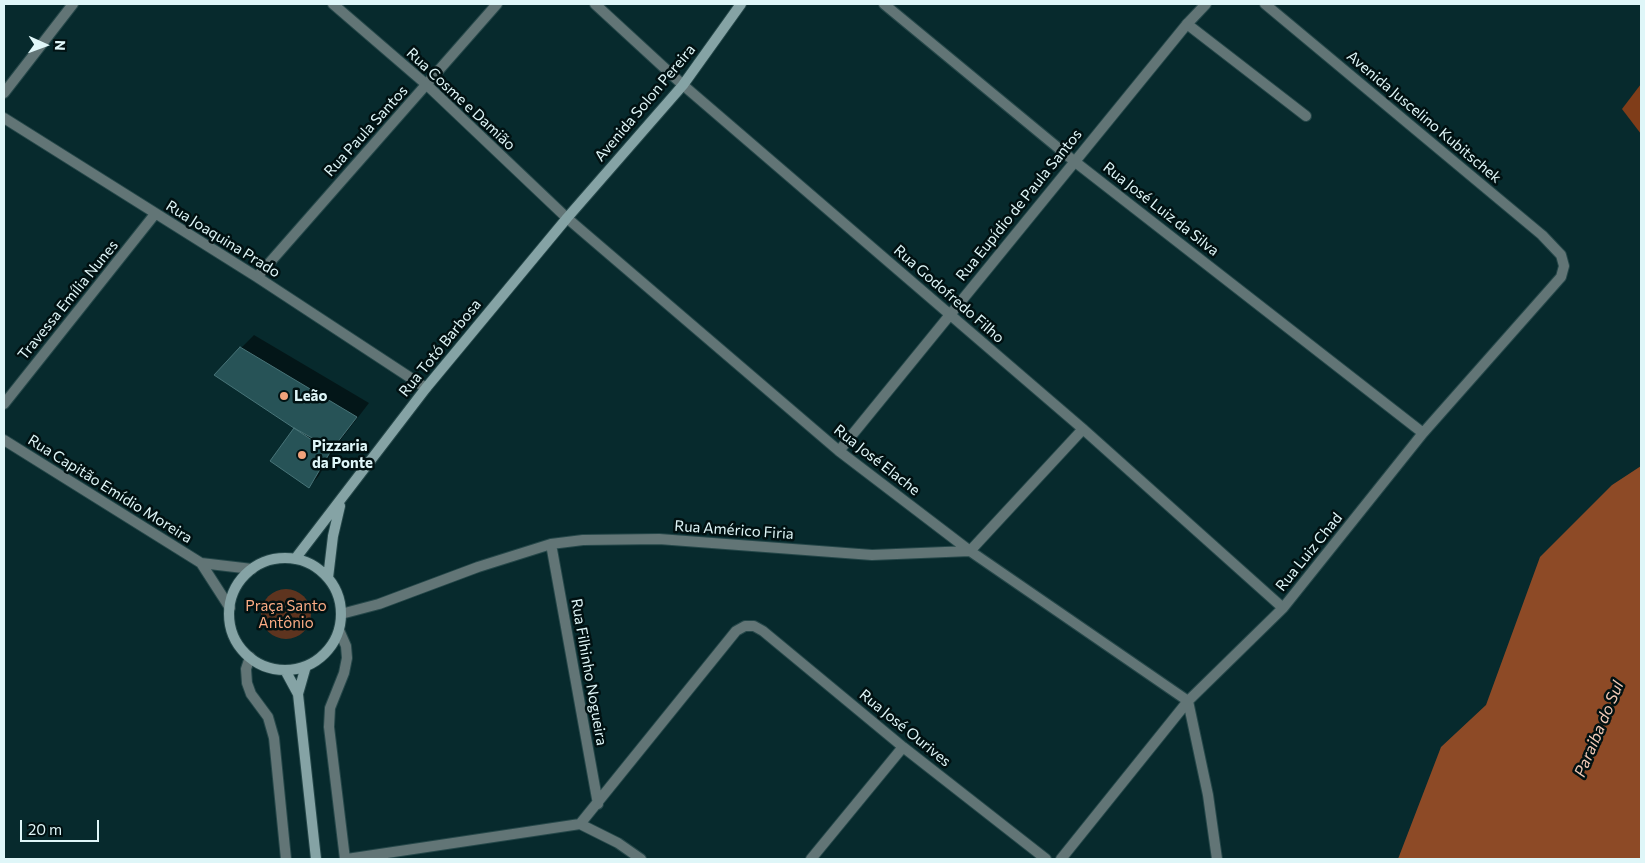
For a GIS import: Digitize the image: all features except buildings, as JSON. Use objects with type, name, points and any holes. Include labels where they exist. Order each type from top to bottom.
[{"type":"main road","name":"Avenida Solon Pereira","points":[[567,218],[683,85],[741,4]]},
{"type":"main road","name":"Rua Totó Barbosa","points":[[295,558],[426,388],[567,218]]},
{"type":"main road","name":"Rua Totó Barbosa","points":[[328,578],[333,536],[341,500]]},
{"type":"main road","points":[[295,558],[318,568],[328,578],[336,591],[341,614],[339,630],[328,650],[306,666],[285,670],[265,666],[250,657],[233,634],[230,608],[237,585],[252,569],[268,560],[295,558]]},
{"type":"main road","points":[[306,666],[298,694],[316,859]]},
{"type":"main road","points":[[285,670],[298,694]]},
{"type":"street","points":[[4,93],[73,4]]},
{"type":"street","name":"Rua Cosme e Damião","points":[[333,4],[427,85],[567,218]]},
{"type":"street","name":"Rua Paula Santos","points":[[257,277],[497,4]]},
{"type":"street","name":"Rua Godofredo Filho","points":[[594,4],[683,85],[1083,429],[1283,608]]},
{"type":"street","name":"Rua José Luiz da Silva","points":[[884,4],[1074,161],[1423,433]]},
{"type":"street","name":"Rua Eupídio de Paula Santos","points":[[839,451],[1074,161],[1187,24],[1206,4]]},
{"type":"street","name":"Avenida Juscelino Kubitschek","points":[[1265,4],[1542,235],[1561,255]]},
{"type":"street","points":[[1187,24],[1306,116]]},
{"type":"street","name":"Rua Joaquina Prado","points":[[4,118],[257,277],[426,388]]},
{"type":"street","name":"Travessa Emília Nunes","points":[[4,404],[155,214]]},
{"type":"street","name":"Rua José Elache","points":[[567,218],[839,451],[970,551],[1188,701]]},
{"type":"street","name":"Rua Luiz Chad","points":[[1062,859],[1188,701],[1283,608],[1423,433],[1561,277],[1564,266],[1561,255]]},
{"type":"street","points":[[970,551],[1083,429]]},
{"type":"street","name":"Rua Capitão Emídio Moreira","points":[[4,440],[201,563],[230,608]]},
{"type":"street","name":"Rua Américo Firia","points":[[341,614],[379,604],[478,567],[551,544],[584,540],[659,539],[872,555],[970,551]]},
{"type":"street","name":"Rua Filhinho Nogueira","points":[[551,544],[598,804]]},
{"type":"street","name":"Rua Capitão Emídio Moreira","points":[[201,563],[252,569]]},
{"type":"street","name":"Rua José Ourives","points":[[598,804],[730,639],[745,626],[754,626],[763,631],[903,747],[1046,859]]},
{"type":"street","points":[[339,630],[346,646],[347,658],[344,673],[331,703],[328,720],[346,859],[580,824],[618,843],[641,859]]},
{"type":"street","points":[[250,657],[246,669],[247,683],[251,694],[268,717],[274,738],[286,859]]},
{"type":"street","points":[[1188,701],[1208,795],[1217,859]]},
{"type":"street","points":[[811,859],[903,747]]},
{"type":"street","points":[[580,824],[598,804]]},
{"type":"green space","name":"Praça Santo Antônio","points":[[286,589],[295,591],[306,600],[311,614],[309,623],[300,634],[286,639],[277,637],[266,628],[261,614],[263,605],[272,594]]},
{"type":"shaded area","points":[[1641,84],[1641,134],[1622,109]]},
{"type":"water","name":"Paraiba do Sul","points":[[1641,466],[1641,859],[1398,859],[1441,747],[1486,705],[1540,557],[1612,485]]},
{"type":"place","name":"Leão","points":[[284,396]]},
{"type":"place","name":"Pizzaria da Ponte","points":[[302,455]]}]
